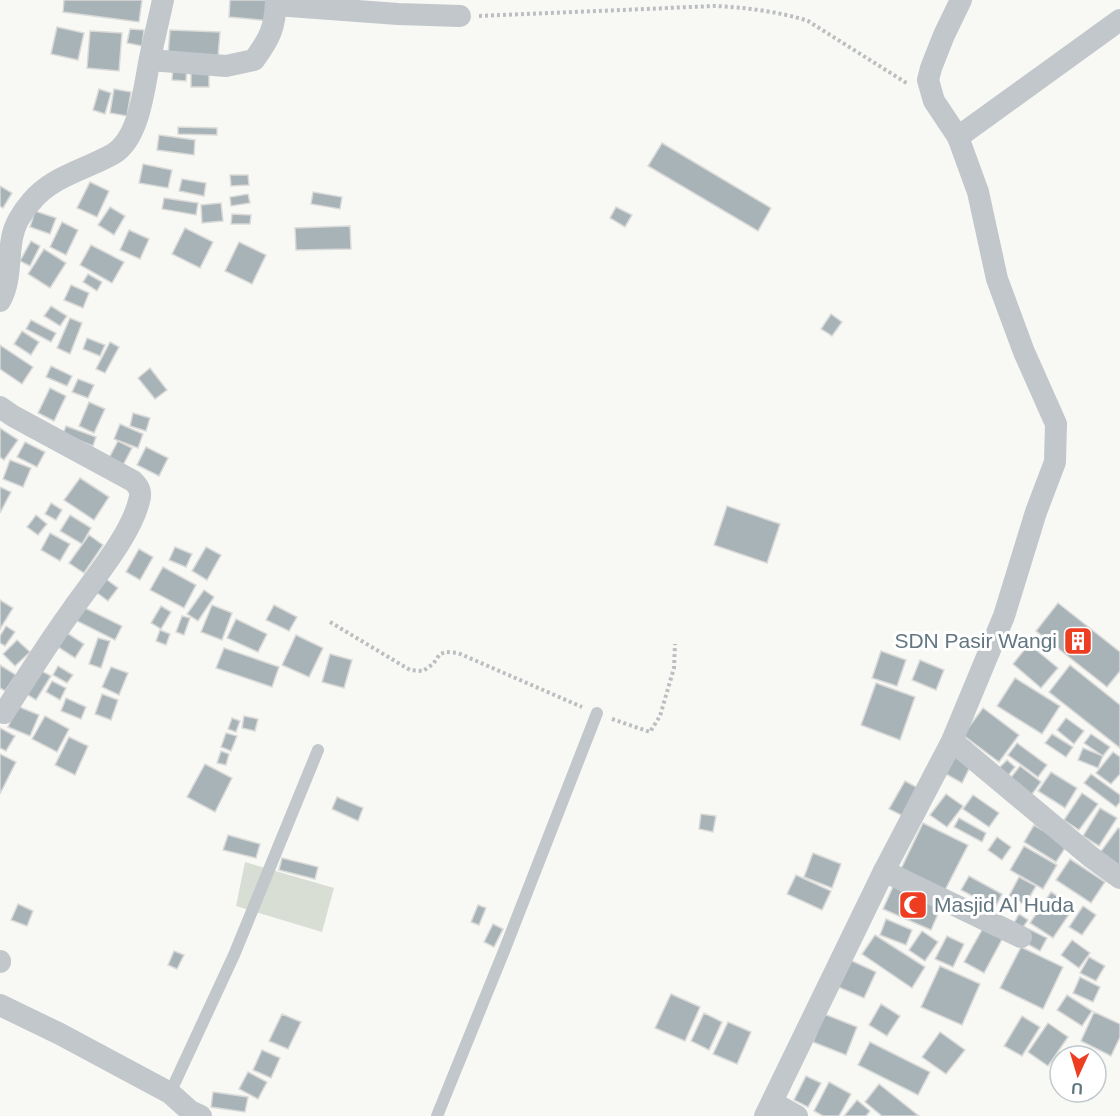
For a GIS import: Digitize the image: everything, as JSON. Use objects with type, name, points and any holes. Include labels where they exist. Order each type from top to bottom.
[{"type":"street","points":[[0,301],[10,271],[12,236],[30,203],[54,181],[115,153],[130,135],[137,117],[163,0]]},
{"type":"street","points":[[797,1116],[768,1109],[884,871],[952,741],[1004,616],[1054,462],[1056,424],[1024,352],[997,279],[978,192],[958,137],[934,101],[928,80],[944,35],[961,0]]},
{"type":"street","points":[[150,60],[226,66],[254,60],[268,41],[273,26],[276,2],[398,14],[460,16]]},
{"type":"street","points":[[958,137],[1120,20]]},
{"type":"street","points":[[0,407],[133,481],[141,493],[136,512],[120,542],[54,635],[4,713]]},
{"type":"street","points":[[952,741],[1091,857],[1120,878]]},
{"type":"street","points":[[884,871],[1021,937]]},
{"type":"street","points":[[0,1005],[60,1034],[170,1093],[190,1111],[201,1116]]},
{"type":"lane","points":[[437,1116],[597,713]]},
{"type":"lane","points":[[170,1093],[234,955],[318,750]]},
{"type":"path","points":[[460,16],[715,6],[797,17],[808,21],[912,87]]},
{"type":"path","points":[[330,622],[410,670],[423,671],[433,664],[440,654],[458,653],[597,713],[650,732],[660,716],[674,668],[675,644]]},
{"type":"shaded area","points":[[245,862],[334,888],[322,932],[236,906]]},
{"type":"building","points":[[64,0],[142,0],[139,22],[63,12]]},
{"type":"building","points":[[230,0],[273,0],[271,21],[229,17]]},
{"type":"building","points":[[57,27],[84,33],[78,60],[51,54]]},
{"type":"building","points":[[130,29],[144,30],[142,46],[127,43]]},
{"type":"building","points":[[170,30],[220,32],[218,57],[168,55]]},
{"type":"building","points":[[90,31],[122,33],[119,71],[87,68]]},
{"type":"building","points":[[173,66],[187,67],[186,81],[172,80]]},
{"type":"building","points":[[191,68],[209,69],[209,87],[191,87]]},
{"type":"building","points":[[99,89],[111,93],[105,114],[93,110]]},
{"type":"building","points":[[114,89],[131,92],[127,116],[110,113]]},
{"type":"building","points":[[178,127],[217,128],[217,135],[178,134]]},
{"type":"building","points":[[159,135],[195,140],[194,155],[157,150]]},
{"type":"building","points":[[662,143],[771,208],[758,231],[648,166]]},
{"type":"building","points":[[143,164],[172,170],[168,188],[139,183]]},
{"type":"building","points":[[230,175],[248,175],[249,185],[231,186]]},
{"type":"building","points":[[182,179],[206,183],[204,196],[179,191]]},
{"type":"building","points":[[90,182],[109,191],[97,217],[77,208]]},
{"type":"building","points":[[0,186],[12,193],[3,208],[0,206]]},
{"type":"building","points":[[313,192],[342,197],[340,209],[311,204]]},
{"type":"building","points":[[248,194],[250,203],[231,206],[230,197]]},
{"type":"building","points":[[164,198],[198,203],[196,215],[162,209]]},
{"type":"building","points":[[221,203],[223,221],[202,223],[201,205]]},
{"type":"building","points":[[110,207],[125,216],[114,235],[98,225]]},
{"type":"building","points":[[616,207],[632,215],[625,227],[610,218]]},
{"type":"building","points":[[35,211],[56,218],[50,234],[30,227]]},
{"type":"building","points":[[232,214],[251,215],[250,224],[231,224]]},
{"type":"building","points":[[62,222],[78,230],[66,255],[50,247]]},
{"type":"building","points":[[350,226],[351,249],[296,250],[295,228]]},
{"type":"building","points":[[185,228],[213,242],[200,268],[172,254]]},
{"type":"building","points":[[129,230],[149,239],[140,259],[120,250]]},
{"type":"building","points":[[31,241],[40,246],[30,266],[20,261]]},
{"type":"building","points":[[239,242],[266,255],[252,284],[225,271]]},
{"type":"building","points":[[91,245],[124,262],[112,283],[80,265]]},
{"type":"building","points":[[44,249],[66,263],[50,288],[28,274]]},
{"type":"building","points":[[88,274],[102,282],[97,291],[83,282]]},
{"type":"building","points":[[71,285],[89,293],[83,308],[64,300]]},
{"type":"building","points":[[51,306],[67,316],[60,326],[44,316]]},
{"type":"building","points":[[831,314],[842,322],[832,336],[821,329]]},
{"type":"building","points":[[70,318],[82,323],[70,354],[57,348]]},
{"type":"building","points":[[31,320],[56,333],[51,342],[26,329]]},
{"type":"building","points":[[22,331],[39,342],[31,355],[14,344]]},
{"type":"building","points":[[87,338],[105,345],[100,356],[83,349]]},
{"type":"building","points":[[110,342],[119,347],[105,373],[96,369]]},
{"type":"building","points":[[0,345],[33,367],[22,384],[0,369]]},
{"type":"building","points":[[51,366],[72,376],[67,386],[46,377]]},
{"type":"building","points":[[150,368],[167,390],[155,399],[138,378]]},
{"type":"building","points":[[78,379],[94,385],[88,398],[72,392]]},
{"type":"building","points":[[50,388],[66,396],[54,421],[38,413]]},
{"type":"building","points":[[89,402],[105,409],[94,433],[79,426]]},
{"type":"building","points":[[133,413],[150,418],[146,431],[130,426]]},
{"type":"building","points":[[120,424],[143,434],[138,448],[114,439]]},
{"type":"building","points":[[66,426],[96,437],[93,446],[63,434]]},
{"type":"building","points":[[0,428],[18,440],[4,460],[0,457]]},
{"type":"building","points":[[118,441],[132,448],[122,467],[108,460]]},
{"type":"building","points":[[25,442],[45,452],[37,467],[17,457]]},
{"type":"building","points":[[146,447],[168,458],[159,476],[137,465]]},
{"type":"building","points":[[10,460],[31,468],[23,487],[3,479]]},
{"type":"building","points":[[80,478],[109,497],[94,520],[64,500]]},
{"type":"building","points":[[0,487],[11,492],[0,513]]},
{"type":"building","points":[[51,503],[62,510],[56,520],[45,514]]},
{"type":"building","points":[[727,506],[780,524],[767,563],[714,545]]},
{"type":"building","points":[[36,515],[47,524],[38,535],[27,527]]},
{"type":"building","points":[[70,515],[91,528],[82,544],[60,531]]},
{"type":"building","points":[[50,533],[70,544],[60,561],[41,550]]},
{"type":"building","points":[[89,535],[103,545],[84,573],[69,563]]},
{"type":"building","points":[[175,547],[192,554],[186,567],[169,560]]},
{"type":"building","points":[[206,547],[221,555],[207,580],[192,571]]},
{"type":"building","points":[[139,549],[153,557],[140,580],[126,572]]},
{"type":"building","points":[[163,567],[196,585],[184,608],[150,590]]},
{"type":"building","points":[[102,576],[118,588],[108,601],[92,589]]},
{"type":"building","points":[[204,590],[214,597],[198,621],[187,614]]},
{"type":"building","points":[[0,600],[13,608],[0,629]]},
{"type":"building","name":"SDN Pasir Wangi","points":[[1058,603],[1120,652],[1120,671],[1107,687],[1036,631]]},
{"type":"building","points":[[212,605],[232,613],[222,640],[201,632]]},
{"type":"building","points":[[274,605],[297,617],[289,631],[266,620]]},
{"type":"building","points":[[161,606],[171,612],[161,629],[151,623]]},
{"type":"building","points":[[83,607],[122,626],[115,640],[77,621]]},
{"type":"building","points":[[182,616],[190,618],[184,635],[176,632]]},
{"type":"building","points":[[236,619],[267,634],[258,652],[227,638]]},
{"type":"building","points":[[6,626],[15,632],[5,646],[0,643],[0,636]]},
{"type":"building","points":[[160,630],[170,634],[166,645],[156,641]]},
{"type":"building","points":[[67,633],[84,644],[75,658],[58,647]]},
{"type":"building","points":[[296,635],[323,648],[309,677],[282,665]]},
{"type":"building","points":[[98,638],[110,641],[101,668],[89,664]]},
{"type":"building","points":[[17,640],[30,652],[15,666],[3,654]]},
{"type":"building","points":[[1029,644],[1058,668],[1041,688],[1013,664]]},
{"type":"building","points":[[224,648],[279,667],[272,687],[216,668]]},
{"type":"building","points":[[881,651],[906,660],[897,686],[872,678]]},
{"type":"building","points":[[330,654],[352,660],[344,688],[322,682]]},
{"type":"building","points":[[920,660],[944,670],[936,690],[912,680]]},
{"type":"building","points":[[0,665],[16,675],[5,691],[0,688]]},
{"type":"building","points":[[1070,665],[1120,705],[1120,748],[1049,692]]},
{"type":"building","points":[[58,666],[73,675],[67,683],[53,675]]},
{"type":"building","points":[[111,667],[128,673],[119,695],[102,687]]},
{"type":"building","points":[[38,669],[51,676],[36,700],[23,692]]},
{"type":"building","points":[[1015,678],[1060,706],[1042,734],[997,706]]},
{"type":"building","points":[[52,681],[66,688],[60,700],[46,692]]},
{"type":"building","points":[[876,683],[915,697],[900,740],[861,725]]},
{"type":"building","points":[[102,694],[118,700],[111,720],[95,714]]},
{"type":"building","points":[[66,698],[86,707],[81,719],[61,711]]},
{"type":"building","points":[[17,706],[39,715],[30,736],[8,727]]},
{"type":"building","points":[[983,708],[1019,735],[999,762],[963,735]]},
{"type":"building","points":[[45,716],[69,729],[57,752],[32,739]]},
{"type":"building","points":[[244,716],[258,719],[255,731],[242,728]]},
{"type":"building","points":[[232,718],[240,721],[236,732],[228,729]]},
{"type":"building","points":[[1066,718],[1084,731],[1074,744],[1057,730]]},
{"type":"building","points":[[0,728],[15,736],[6,751],[0,748]]},
{"type":"building","points":[[226,733],[237,736],[231,751],[221,747]]},
{"type":"building","points":[[1052,734],[1073,747],[1066,757],[1045,743]]},
{"type":"building","points":[[1091,734],[1110,747],[1103,756],[1084,743]]},
{"type":"building","points":[[69,737],[88,746],[75,775],[55,765]]},
{"type":"building","points":[[1017,743],[1047,765],[1038,777],[1008,755]]},
{"type":"building","points":[[1083,748],[1103,756],[1098,768],[1078,760]]},
{"type":"building","points":[[221,751],[229,754],[226,765],[217,763]]},
{"type":"building","points":[[1113,752],[1120,757],[1120,774],[1111,784],[1096,773]]},
{"type":"building","points":[[0,754],[16,762],[0,794]]},
{"type":"building","points":[[956,755],[972,763],[962,783],[946,774]]},
{"type":"building","points":[[1007,760],[1015,767],[1007,777],[998,769]]},
{"type":"building","points":[[205,764],[232,778],[215,812],[187,797]]},
{"type":"building","points":[[1020,766],[1041,782],[1030,797],[1009,780]]},
{"type":"building","points":[[1051,772],[1077,788],[1065,808],[1038,791]]},
{"type":"building","points":[[1091,774],[1120,795],[1120,802],[1116,807],[1084,783]]},
{"type":"building","points":[[905,781],[918,788],[903,816],[889,809]]},
{"type":"building","points":[[1082,793],[1098,804],[1079,830],[1064,820]]},
{"type":"building","points":[[946,794],[963,806],[947,827],[930,815]]},
{"type":"building","points":[[973,795],[999,813],[989,827],[963,809]]},
{"type":"building","points":[[337,797],[363,808],[358,821],[332,809]]},
{"type":"building","points":[[1100,808],[1117,818],[1099,846],[1083,836]]},
{"type":"building","points":[[701,814],[716,816],[713,832],[699,829]]},
{"type":"building","points":[[959,818],[986,833],[982,842],[954,827]]},
{"type":"building","points":[[923,823],[968,845],[943,894],[899,873]]},
{"type":"building","points":[[1034,825],[1067,845],[1056,862],[1024,842]]},
{"type":"building","points":[[1118,828],[1120,829],[1120,870],[1099,854]]},
{"type":"building","points":[[228,835],[260,844],[256,858],[223,850]]},
{"type":"building","points":[[997,837],[1011,847],[1002,860],[988,850]]},
{"type":"building","points":[[1024,846],[1057,865],[1043,889],[1010,870]]},
{"type":"building","points":[[813,853],[841,864],[832,888],[804,877]]},
{"type":"building","points":[[282,858],[318,867],[315,879],[279,870]]},
{"type":"building","points":[[1070,859],[1105,882],[1091,903],[1056,880]]},
{"type":"building","points":[[796,875],[831,891],[822,910],[787,894]]},
{"type":"building","points":[[969,876],[1002,894],[995,908],[961,890]]},
{"type":"building","points":[[1019,877],[1036,886],[1025,905],[1009,896]]},
{"type":"building","name":"Masjid Al Huda","points":[[896,880],[944,900],[931,930],[883,909]]},
{"type":"building","points":[[1051,892],[1074,907],[1053,938],[1030,923]]},
{"type":"building","points":[[18,904],[33,911],[27,926],[11,920]]},
{"type":"building","points":[[478,905],[486,908],[479,925],[471,922]]},
{"type":"building","points":[[1083,906],[1096,915],[1082,935],[1069,927]]},
{"type":"building","points":[[1019,914],[1028,920],[1019,933],[1011,928]]},
{"type":"building","points":[[886,919],[912,930],[906,945],[880,935]]},
{"type":"building","points":[[987,921],[1006,932],[984,973],[964,962]]},
{"type":"building","points":[[493,924],[503,929],[494,947],[484,942]]},
{"type":"building","points":[[1029,929],[1047,938],[1040,951],[1022,941]]},
{"type":"building","points":[[922,931],[938,942],[925,961],[909,950]]},
{"type":"building","points":[[875,935],[925,967],[912,988],[862,954]]},
{"type":"building","points":[[947,936],[964,944],[953,967],[935,959]]},
{"type":"building","points":[[1072,940],[1090,953],[1079,968],[1061,955]]},
{"type":"building","points":[[1021,947],[1063,967],[1043,1009],[1000,988]]},
{"type":"building","points":[[174,951],[184,955],[177,969],[168,965]]},
{"type":"building","points":[[1089,957],[1105,966],[1096,981],[1080,973]]},
{"type":"building","points":[[848,959],[876,972],[864,998],[836,986]]},
{"type":"building","points":[[940,966],[980,984],[962,1025],[921,1007]]},
{"type":"building","points":[[1080,977],[1100,987],[1093,1002],[1073,993]]},
{"type":"building","points":[[671,994],[700,1007],[685,1041],[655,1028]]},
{"type":"building","points":[[1067,995],[1092,1011],[1082,1026],[1057,1010]]},
{"type":"building","points":[[881,1004],[900,1016],[887,1036],[869,1025]]},
{"type":"building","points":[[1094,1012],[1120,1024],[1120,1037],[1111,1056],[1108,1054],[1108,1044],[1087,1044],[1081,1041]]},
{"type":"building","points":[[704,1013],[722,1022],[709,1050],[691,1041]]},
{"type":"building","points":[[282,1014],[301,1022],[288,1049],[269,1041]]},
{"type":"building","points":[[824,1014],[857,1027],[846,1055],[813,1042]]},
{"type":"building","points":[[1022,1016],[1040,1027],[1022,1056],[1004,1046]]},
{"type":"building","points":[[728,1022],[751,1032],[737,1064],[713,1054]]},
{"type":"building","points":[[1048,1023],[1068,1037],[1063,1044],[1048,1044],[1048,1066],[1028,1052]]},
{"type":"building","points":[[940,1032],[965,1050],[946,1074],[922,1057]]},
{"type":"building","points":[[870,1042],[930,1072],[918,1095],[858,1065]]},
{"type":"building","points":[[262,1050],[280,1058],[271,1078],[253,1070]]},
{"type":"building","points":[[248,1072],[267,1082],[258,1099],[239,1089]]},
{"type":"building","points":[[806,1076],[821,1083],[808,1107],[794,1100]]},
{"type":"building","points":[[829,1082],[851,1094],[839,1116],[823,1116],[814,1111]]},
{"type":"building","points":[[879,1084],[919,1116],[882,1116],[865,1102]]},
{"type":"building","points":[[213,1092],[248,1097],[245,1112],[211,1107]]},
{"type":"building","points":[[857,1100],[870,1111],[866,1116],[844,1116]]},
{"type":"place","name":"SDN Pasir Wangi","points":[[1078,641]]},
{"type":"place","name":"Masjid Al Huda","points":[[913,905]]}]
